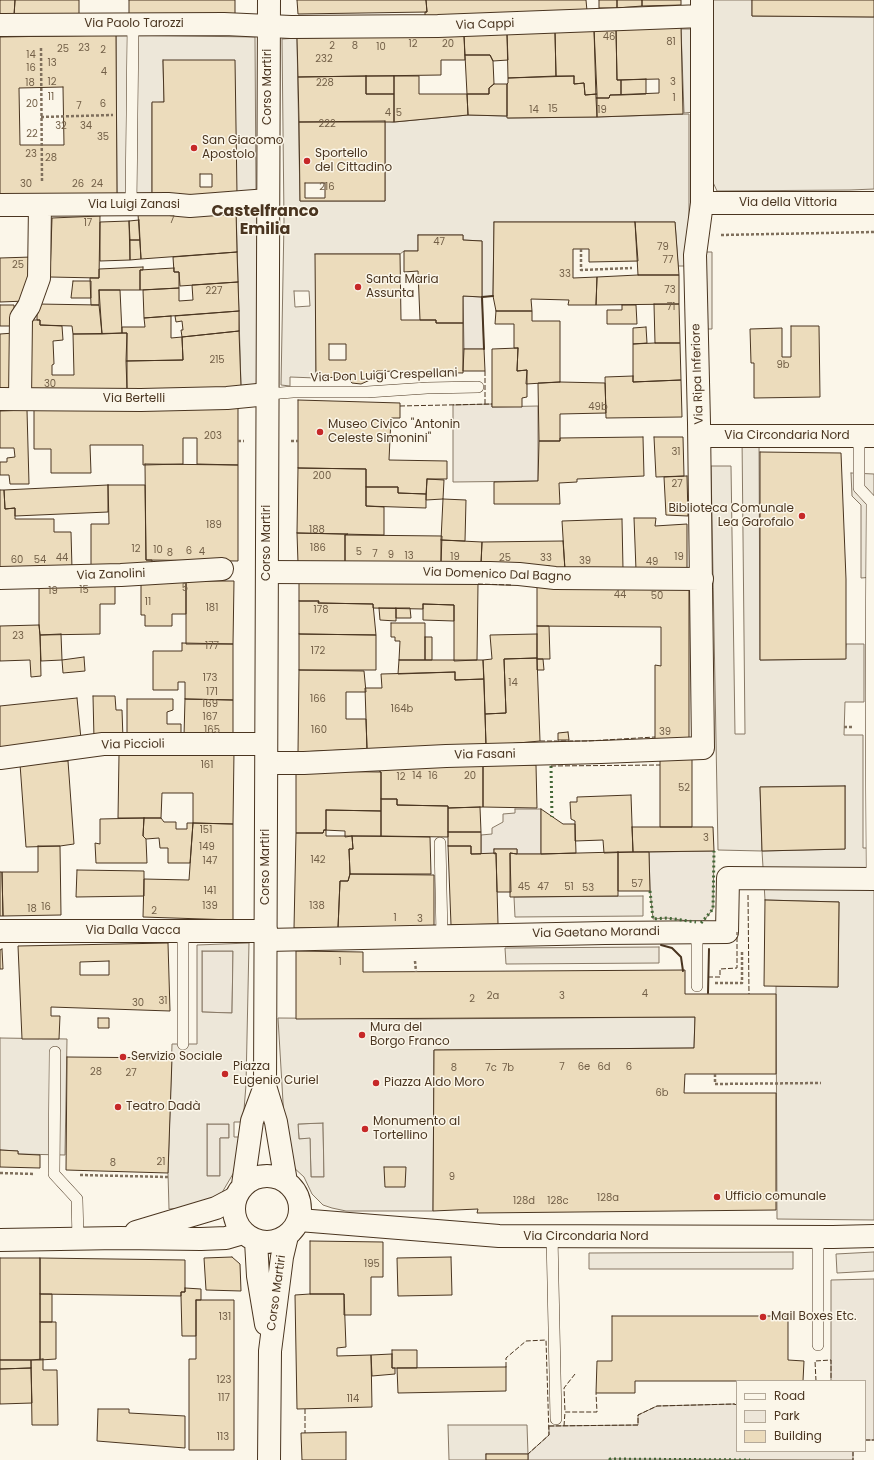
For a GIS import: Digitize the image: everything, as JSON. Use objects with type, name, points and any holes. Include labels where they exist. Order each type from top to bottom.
[{"type":"street","name":"Corso Martiri","points":[[269,0],[265,1086],[276,1122],[286,1182],[294,1189],[300,1210],[282,1257],[270,1351],[269,1460]]},
{"type":"street","name":"Via Cappi","points":[[269,26],[438,26],[702,8]]},
{"type":"street","name":"Via Ripa Inferiore","points":[[702,8],[702,203],[695,255],[700,436],[703,748]]},
{"type":"street","name":"Via Paolo Tarozzi","points":[[0,25],[224,24],[269,26]]},
{"type":"street","name":"Via Luigi Zanasi","points":[[0,205],[168,204],[190,206],[268,200]]},
{"type":"street","name":"Via della Vittoria","points":[[702,203],[874,203]]},
{"type":"street","points":[[10,399],[21,318],[29,306],[39,278],[41,205]]},
{"type":"street","name":"Via Bertelli","points":[[10,399],[141,400],[227,398],[268,394]]},
{"type":"street","name":"Via Circondaria Nord","points":[[700,436],[866,436]]},
{"type":"street","name":"Via Zanolini","points":[[0,578],[121,575],[222,569]]},
{"type":"street","name":"Via Domenico Dal Bagno","points":[[267,572],[490,573],[519,574],[555,578],[702,579]]},
{"type":"street","name":"Via Piccioli","points":[[0,758],[103,744],[266,754]]},
{"type":"street","name":"Via Fasani","points":[[266,754],[304,762],[703,748]]},
{"type":"street","name":"Via Gaetano Morandi","points":[[266,936],[442,936],[727,932],[728,878],[873,879]]},
{"type":"street","name":"Via Dalla Vacca","points":[[0,931],[183,931],[266,936]]},
{"type":"street","name":"Corso Martiri","points":[[265,1086],[252,1121],[239,1192],[233,1210],[236,1223],[250,1237],[267,1243],[278,1241],[293,1228]]},
{"type":"street","points":[[119,1238],[216,1208],[239,1192],[250,1180],[259,1176],[278,1177],[286,1182]]},
{"type":"street","name":"Via Circondaria Nord","points":[[293,1228],[499,1236],[874,1236]]},
{"type":"street","name":"Corso Martiri","points":[[250,1237],[270,1351]]},
{"type":"street","points":[[0,1240],[119,1238],[201,1239],[250,1237]]},
{"type":"lane","points":[[131,205],[133,24]]},
{"type":"lane","name":"Via Don Luigi Crespellani","points":[[268,394],[293,392],[366,392],[478,386]]},
{"type":"lane","points":[[866,436],[859,488],[872,502],[871,695],[873,879]]},
{"type":"lane","points":[[440,843],[442,936]]},
{"type":"lane","points":[[183,931],[183,1044]]},
{"type":"lane","points":[[697,932],[697,986]]},
{"type":"lane","points":[[55,1052],[54,1174],[77,1199],[78,1239]]},
{"type":"lane","points":[[552,1236],[556,1419]]},
{"type":"lane","points":[[818,1237],[818,1345]]},
{"type":"path","points":[[40,25],[41,205]]},
{"type":"path","points":[[41,117],[132,115]]},
{"type":"path","points":[[718,235],[874,232]]},
{"type":"path","points":[[581,249],[581,270],[632,268]]},
{"type":"path","points":[[415,966],[416,972]]},
{"type":"path","points":[[715,1074],[715,1084],[821,1082]]},
{"type":"path","points":[[0,1174],[168,1177]]},
{"type":"green space","points":[[463,296],[482,297],[484,349],[464,349]]},
{"type":"green space","points":[[492,404],[492,407],[538,406],[538,481],[453,482],[453,405]]},
{"type":"green space","points":[[515,809],[541,809],[541,854],[517,854],[517,849],[494,849],[494,854],[481,854],[481,835],[492,834],[492,828],[503,822],[503,814],[515,813]]},
{"type":"green space","points":[[714,851],[713,909],[702,923],[667,918],[653,919],[650,891],[649,852]]},
{"type":"green space","points":[[202,951],[233,951],[232,1013],[202,1012]]},
{"type":"green space","points":[[323,1123],[324,1177],[311,1177],[310,1139],[299,1139],[298,1124]]},
{"type":"green space","points":[[207,1124],[229,1124],[229,1138],[220,1138],[220,1176],[207,1176]]},
{"type":"green space","points":[[874,1279],[874,1440],[866,1440],[866,1380],[831,1380],[831,1280]]},
{"type":"green space","points":[[736,1405],[736,1452],[853,1452],[853,1460],[528,1460],[528,1454],[549,1435],[549,1426],[638,1425],[638,1415],[657,1406]]},
{"type":"shaded area","points":[[710,0],[752,0],[752,16],[874,17],[874,189],[717,191],[711,178]]},
{"type":"shaded area","points":[[681,29],[692,29],[695,112],[684,113]]},
{"type":"shaded area","points":[[116,35],[255,37],[256,193],[237,194],[163,61],[164,102],[152,103],[152,194],[117,195]]},
{"type":"shaded area","points":[[297,38],[300,201],[385,201],[385,121],[394,122],[468,115],[507,116],[508,118],[689,114],[689,266],[678,266],[675,222],[494,222],[493,296],[482,297],[482,241],[463,240],[463,235],[418,235],[418,251],[404,251],[400,254],[316,254],[316,378],[290,377],[290,386],[281,385],[284,221],[282,39]],"holes":[[[294,291],[309,291],[310,306],[295,307]]]},
{"type":"shaded area","points":[[257,207],[258,387],[241,387],[236,209]]},
{"type":"shaded area","points":[[701,252],[712,252],[712,329],[702,329]]},
{"type":"shaded area","points":[[742,436],[759,436],[760,660],[845,659],[846,644],[864,644],[864,702],[845,702],[844,735],[863,735],[863,848],[874,848],[874,1220],[777,1219],[776,986],[838,987],[839,902],[765,900],[762,851],[718,850],[711,466],[731,466],[735,734],[745,734]],"holes":[[[845,786],[845,849],[762,851],[760,787]]]},
{"type":"shaded area","points":[[851,473],[874,474],[874,577],[861,578],[861,505],[852,496]]},
{"type":"shaded area","points":[[643,896],[643,916],[515,917],[514,897]]},
{"type":"shaded area","points":[[249,943],[246,1085],[243,1122],[234,1122],[234,1137],[240,1137],[237,1167],[220,1196],[186,1208],[169,1209],[168,1173],[172,1044],[197,1044],[197,945]],"holes":[[[202,951],[233,951],[232,1013],[202,1012]],[[207,1124],[229,1124],[229,1138],[220,1138],[220,1176],[207,1176]]]},
{"type":"shaded area","points":[[659,947],[659,963],[506,964],[505,948]]},
{"type":"shaded area","points":[[695,1017],[694,1048],[434,1050],[433,1211],[346,1211],[323,1205],[312,1194],[304,1177],[292,1166],[284,1119],[278,1018],[417,1019]],"holes":[[[323,1123],[324,1177],[311,1177],[310,1138],[299,1139],[298,1124]]]},
{"type":"shaded area","points":[[0,1038],[67,1039],[65,1155],[18,1154],[18,1151],[0,1150]]},
{"type":"shaded area","points":[[793,1252],[793,1269],[589,1269],[589,1253]]},
{"type":"shaded area","points":[[874,1252],[874,1271],[837,1273],[836,1254]]},
{"type":"shaded area","points":[[448,1425],[527,1425],[528,1454],[486,1454],[486,1460],[449,1460]]},
{"type":"building","points":[[0,0],[15,0],[14,16],[0,16]]},
{"type":"building","points":[[15,0],[79,0],[79,16],[14,16]]},
{"type":"building","points":[[129,0],[235,0],[235,14],[129,15]]},
{"type":"building","points":[[297,0],[426,0],[427,12],[298,14]]},
{"type":"building","points":[[426,0],[586,0],[587,11],[425,17],[425,12],[427,12]]},
{"type":"building","points":[[599,0],[617,0],[617,8],[599,8]]},
{"type":"building","points":[[617,0],[642,0],[642,6],[617,8]]},
{"type":"building","points":[[642,0],[681,0],[681,5],[642,6]]},
{"type":"building","points":[[752,0],[874,0],[874,17],[752,16]]},
{"type":"building","points":[[681,26],[683,114],[597,117],[596,98],[609,98],[610,95],[659,93],[659,79],[617,80],[616,28]]},
{"type":"building","points":[[616,28],[617,80],[621,80],[621,95],[610,95],[609,98],[596,98],[594,29]]},
{"type":"building","points":[[594,29],[597,94],[585,95],[584,83],[574,84],[574,76],[556,76],[555,32]]},
{"type":"building","points":[[555,32],[556,76],[508,78],[507,34]]},
{"type":"building","points":[[507,34],[508,60],[493,61],[490,55],[465,55],[464,35]]},
{"type":"building","points":[[116,35],[117,195],[0,197],[0,37]],"holes":[[[63,87],[64,145],[20,145],[19,88]]]},
{"type":"building","points":[[464,35],[465,60],[441,60],[441,75],[298,77],[297,38]]},
{"type":"building","points":[[465,55],[490,55],[493,61],[494,84],[489,88],[489,94],[467,94]]},
{"type":"building","name":"San Giacomo Apostolo","points":[[163,60],[235,60],[237,194],[187,199],[152,194],[152,102],[164,102]]},
{"type":"building","points":[[366,76],[394,76],[394,94],[366,94]]},
{"type":"building","points":[[366,76],[366,94],[394,94],[394,122],[299,122],[298,77]]},
{"type":"building","points":[[394,76],[419,76],[419,94],[467,94],[468,115],[394,122]]},
{"type":"building","points":[[574,76],[574,84],[584,83],[585,95],[597,94],[597,117],[507,118],[508,78]]},
{"type":"building","points":[[646,79],[646,94],[621,95],[621,80]]},
{"type":"building","points":[[494,84],[507,84],[507,116],[468,115],[467,94],[489,94],[489,88]]},
{"type":"building","points":[[385,121],[385,201],[300,201],[299,122]]},
{"type":"building","points":[[200,174],[212,174],[212,187],[200,187]]},
{"type":"building","points":[[305,183],[325,183],[325,198],[305,198]]},
{"type":"building","points":[[236,209],[237,252],[141,259],[138,214]]},
{"type":"building","points":[[100,216],[99,278],[50,277],[52,218]]},
{"type":"building","points":[[139,220],[140,240],[130,240],[129,221]]},
{"type":"building","points":[[129,221],[130,260],[100,261],[100,222]]},
{"type":"building","points":[[494,222],[635,222],[638,261],[589,262],[589,249],[573,249],[573,278],[597,277],[596,305],[568,305],[569,300],[531,299],[532,311],[496,311],[493,296]]},
{"type":"building","points":[[635,222],[675,222],[679,275],[638,275]]},
{"type":"building","points":[[418,235],[463,235],[463,240],[482,241],[482,297],[463,296],[463,323],[436,323],[436,320],[420,320],[418,271],[404,272],[404,251],[418,251]]},
{"type":"building","points":[[130,240],[140,240],[141,259],[130,260]]},
{"type":"building","points":[[237,252],[238,282],[180,286],[179,272],[174,272],[173,257]]},
{"type":"building","name":"Santa Maria Assunta","points":[[315,254],[400,254],[401,320],[436,320],[436,323],[463,323],[463,373],[377,371],[370,380],[361,384],[352,383],[347,377],[316,378]]},
{"type":"building","points":[[32,257],[26,301],[0,302],[0,258]]},
{"type":"building","points":[[143,267],[143,270],[140,270],[140,290],[99,290],[99,305],[91,305],[90,278],[99,278],[99,269]]},
{"type":"building","points":[[174,268],[174,272],[179,272],[179,288],[140,290],[140,270]]},
{"type":"building","points":[[679,275],[679,304],[596,305],[597,277]]},
{"type":"building","points":[[73,281],[91,281],[91,298],[71,298]]},
{"type":"building","points":[[238,282],[239,311],[144,318],[143,290],[179,288],[179,301],[193,300],[192,285]]},
{"type":"building","points":[[99,290],[120,290],[122,333],[102,334]]},
{"type":"building","points":[[37,304],[99,305],[102,334],[73,334],[72,326],[40,325],[40,320],[37,320]]},
{"type":"building","points":[[654,304],[679,304],[680,343],[655,343]]},
{"type":"building","points":[[0,305],[14,305],[15,326],[0,326]]},
{"type":"building","points":[[622,305],[636,305],[637,324],[607,324],[607,310],[622,310]]},
{"type":"building","points":[[239,311],[239,331],[182,337],[182,321],[176,322],[175,316]]},
{"type":"building","points":[[496,311],[532,311],[532,321],[560,321],[560,382],[526,384],[527,370],[517,371],[518,348],[514,348],[514,324],[495,324]]},
{"type":"building","points":[[171,316],[171,338],[182,337],[183,360],[126,361],[127,333],[122,333],[122,327],[145,327],[144,318]]},
{"type":"building","points":[[26,320],[40,320],[40,325],[62,326],[63,340],[53,341],[54,364],[52,365],[52,375],[74,375],[73,334],[127,333],[127,390],[26,391]]},
{"type":"building","points":[[791,326],[819,326],[820,397],[754,398],[754,363],[751,363],[750,329],[782,328],[782,357],[791,357]]},
{"type":"building","points":[[646,327],[647,343],[633,344],[633,328]]},
{"type":"building","points":[[239,331],[241,387],[127,390],[126,361],[183,360],[182,337]]},
{"type":"building","points":[[14,333],[14,390],[0,390],[0,334]]},
{"type":"building","points":[[680,343],[681,380],[633,382],[633,344]]},
{"type":"building","points":[[329,344],[346,344],[346,360],[329,360]]},
{"type":"building","points":[[518,348],[517,371],[527,370],[527,397],[522,398],[522,407],[492,407],[492,349]]},
{"type":"building","points":[[464,349],[484,349],[485,371],[463,371]]},
{"type":"building","points":[[633,376],[633,382],[681,380],[682,417],[606,418],[605,377]]},
{"type":"building","points":[[538,383],[605,383],[606,413],[560,414],[560,441],[539,441]]},
{"type":"building","points":[[298,400],[400,403],[400,418],[391,418],[389,460],[447,461],[447,479],[427,479],[426,494],[398,493],[398,487],[366,487],[366,469],[298,468]]},
{"type":"building","points":[[238,407],[238,465],[197,464],[197,438],[183,438],[183,464],[143,465],[143,445],[90,445],[91,473],[51,473],[51,449],[34,449],[34,410]]},
{"type":"building","points":[[27,410],[29,484],[10,484],[9,475],[0,475],[0,462],[7,462],[7,458],[15,457],[14,448],[0,448],[0,411]]},
{"type":"building","points":[[643,437],[644,476],[577,479],[577,482],[559,483],[560,504],[494,504],[494,482],[538,481],[539,441],[560,441],[560,438]]},
{"type":"building","points":[[654,437],[683,437],[684,476],[656,477]]},
{"type":"building","name":"Biblioteca Comunale Lea Garofalo","points":[[760,452],[841,453],[846,579],[846,659],[760,660]]},
{"type":"building","points":[[145,464],[238,465],[238,561],[146,560]]},
{"type":"building","points":[[298,468],[366,469],[366,506],[384,507],[384,535],[297,533]]},
{"type":"building","points":[[687,476],[688,516],[666,515],[664,477]]},
{"type":"building","points":[[427,479],[444,480],[443,499],[426,500]]},
{"type":"building","points":[[108,485],[145,485],[146,560],[152,560],[152,567],[91,565],[91,524],[109,524]]},
{"type":"building","points":[[108,485],[108,512],[15,516],[15,508],[5,509],[4,490]]},
{"type":"building","points":[[366,487],[398,487],[398,493],[426,494],[426,508],[366,506]]},
{"type":"building","points":[[0,490],[4,490],[5,509],[15,508],[15,519],[54,519],[54,532],[71,532],[72,569],[0,571]]},
{"type":"building","points":[[443,499],[466,500],[465,541],[441,540]]},
{"type":"building","points":[[634,518],[656,518],[655,526],[687,524],[687,569],[636,570]]},
{"type":"building","points":[[622,519],[623,569],[565,570],[562,521]]},
{"type":"building","points":[[297,533],[348,534],[345,535],[345,562],[298,563]]},
{"type":"building","points":[[345,535],[442,536],[441,563],[345,562]]},
{"type":"building","points":[[441,540],[482,542],[481,564],[441,563]]},
{"type":"building","points":[[563,541],[565,570],[551,570],[550,566],[481,564],[482,542]]},
{"type":"building","points":[[141,581],[186,581],[186,614],[172,614],[172,626],[145,626],[145,615],[141,615]]},
{"type":"building","points":[[186,581],[234,581],[233,644],[186,644]]},
{"type":"building","points":[[299,582],[478,584],[477,660],[454,661],[454,605],[423,604],[423,609],[373,608],[373,604],[318,603],[319,601],[299,601]]},
{"type":"building","points":[[115,583],[115,604],[100,604],[100,634],[40,635],[39,584]]},
{"type":"building","points":[[537,587],[689,588],[689,741],[655,742],[655,665],[661,666],[661,627],[537,626]]},
{"type":"building","points":[[299,601],[319,601],[318,603],[373,604],[376,635],[299,634]]},
{"type":"building","points":[[423,604],[454,605],[454,621],[423,620]]},
{"type":"building","points":[[379,608],[396,608],[396,621],[380,620]]},
{"type":"building","points":[[396,608],[410,608],[411,618],[396,618]]},
{"type":"building","points":[[391,623],[425,623],[425,660],[399,660],[400,641],[395,641],[395,637],[391,637]]},
{"type":"building","points":[[39,625],[41,676],[31,677],[30,660],[0,661],[0,626]]},
{"type":"building","points":[[537,626],[549,626],[550,659],[537,659]]},
{"type":"building","points":[[61,634],[62,660],[41,661],[40,635]]},
{"type":"building","points":[[299,634],[376,635],[376,670],[299,670]]},
{"type":"building","points":[[537,634],[537,658],[504,659],[506,713],[485,714],[483,660],[492,659],[490,635]]},
{"type":"building","points":[[425,637],[432,637],[432,660],[425,660]]},
{"type":"building","points":[[182,643],[233,644],[233,700],[185,699],[185,682],[178,682],[178,690],[153,690],[153,651],[182,651]]},
{"type":"building","points":[[84,657],[85,671],[63,673],[62,660]]},
{"type":"building","points":[[537,658],[540,741],[486,746],[485,714],[506,713],[504,659]]},
{"type":"building","points":[[537,659],[543,659],[544,670],[537,670]]},
{"type":"building","points":[[399,660],[483,660],[484,679],[455,680],[455,672],[398,674]]},
{"type":"building","points":[[299,670],[364,671],[366,692],[346,692],[346,719],[366,719],[367,749],[298,752]]},
{"type":"building","points":[[455,672],[455,680],[484,679],[486,746],[367,749],[365,688],[382,688],[381,674]]},
{"type":"building","points":[[93,696],[115,696],[116,710],[122,710],[123,739],[94,739]]},
{"type":"building","points":[[77,698],[81,739],[0,748],[0,706]]},
{"type":"building","points":[[127,699],[173,699],[173,710],[167,712],[167,724],[181,724],[181,739],[127,739]]},
{"type":"building","points":[[185,699],[233,700],[233,738],[184,736]]},
{"type":"building","points":[[568,732],[569,740],[558,740],[558,733]]},
{"type":"building","points":[[234,752],[233,824],[193,823],[193,793],[162,793],[161,818],[118,818],[119,755]]},
{"type":"building","points":[[660,758],[692,758],[692,827],[660,827]]},
{"type":"building","points":[[68,761],[74,844],[26,847],[20,764]]},
{"type":"building","points":[[483,764],[536,765],[537,808],[483,807]]},
{"type":"building","points":[[483,764],[483,807],[448,808],[448,806],[397,805],[397,799],[381,799],[381,772],[379,771],[378,766]]},
{"type":"building","points":[[296,771],[381,772],[381,811],[326,810],[326,830],[324,830],[323,833],[296,833]]},
{"type":"building","points":[[845,786],[845,849],[762,851],[760,787]]},
{"type":"building","points":[[631,795],[633,852],[604,853],[603,840],[575,841],[575,821],[571,819],[570,802],[577,802],[577,797]]},
{"type":"building","points":[[381,799],[397,799],[397,805],[448,806],[448,837],[381,836]]},
{"type":"building","points":[[480,807],[481,832],[448,832],[448,808]]},
{"type":"building","points":[[541,809],[563,824],[575,824],[576,853],[541,854]]},
{"type":"building","points":[[326,810],[381,811],[381,836],[326,836]]},
{"type":"building","points":[[144,818],[161,818],[164,822],[176,822],[176,829],[187,829],[187,823],[193,823],[190,863],[168,863],[168,848],[160,848],[159,838],[146,839],[143,836]]},
{"type":"building","points":[[144,818],[143,836],[146,839],[147,863],[96,863],[95,843],[100,844],[100,819]]},
{"type":"building","points":[[193,823],[233,824],[233,920],[143,917],[144,879],[189,880]]},
{"type":"building","points":[[632,827],[713,827],[714,851],[633,852]]},
{"type":"building","points":[[324,830],[345,831],[345,837],[352,836],[353,849],[349,849],[350,874],[348,881],[340,881],[338,928],[294,928],[296,833],[323,833]]},
{"type":"building","points":[[448,832],[481,832],[481,854],[471,854],[471,846],[448,846]]},
{"type":"building","points":[[352,836],[430,837],[431,874],[350,874],[349,849],[353,849]]},
{"type":"building","points":[[38,846],[60,846],[61,915],[3,916],[2,872],[38,872]]},
{"type":"building","points":[[448,846],[471,846],[471,854],[496,853],[498,924],[451,925]]},
{"type":"building","points":[[494,849],[517,849],[517,854],[510,853],[511,892],[497,892],[496,853],[494,854]]},
{"type":"building","points":[[618,852],[649,852],[650,891],[618,891]]},
{"type":"building","points":[[618,852],[618,896],[510,897],[510,853],[541,854]]},
{"type":"building","points":[[77,870],[144,871],[144,896],[76,897]]},
{"type":"building","points":[[0,872],[2,872],[3,916],[0,916]]},
{"type":"building","points":[[350,874],[434,875],[434,928],[338,928],[340,881],[348,881]]},
{"type":"building","points":[[765,900],[839,902],[838,987],[764,986]]},
{"type":"building","points":[[168,943],[170,1011],[51,1007],[51,1016],[60,1016],[59,1039],[22,1039],[18,946]],"holes":[[[109,961],[109,975],[80,975],[80,962]]]},
{"type":"building","points":[[2,949],[3,969],[0,969],[0,950]]},
{"type":"building","points":[[296,951],[363,952],[363,972],[685,970],[685,994],[776,994],[776,1074],[685,1074],[684,1093],[776,1093],[776,1210],[477,1213],[478,1209],[433,1211],[434,1050],[694,1048],[695,1017],[296,1019]]},
{"type":"building","points":[[98,1018],[109,1018],[109,1028],[98,1028]]},
{"type":"building","name":"Teatro Dadà","points":[[67,1057],[172,1058],[168,1173],[66,1170]]},
{"type":"building","points":[[0,1150],[18,1151],[18,1154],[40,1155],[40,1168],[0,1167]]},
{"type":"building","points":[[384,1167],[406,1167],[405,1187],[385,1187]]},
{"type":"building","points":[[310,1241],[383,1242],[383,1277],[371,1277],[371,1315],[344,1315],[344,1294],[310,1294]]},
{"type":"building","points":[[232,1257],[240,1264],[241,1291],[206,1290],[204,1258]]},
{"type":"building","points":[[451,1257],[452,1295],[398,1296],[397,1258]]},
{"type":"building","points":[[0,1258],[40,1258],[40,1360],[0,1360]]},
{"type":"building","points":[[40,1258],[185,1260],[185,1292],[181,1292],[181,1296],[40,1294]]},
{"type":"building","points":[[185,1288],[201,1289],[201,1300],[196,1300],[196,1336],[182,1336],[181,1292],[185,1292]]},
{"type":"building","points":[[40,1294],[52,1294],[52,1322],[40,1322]]},
{"type":"building","points":[[344,1294],[346,1347],[337,1348],[337,1356],[371,1355],[372,1407],[297,1409],[295,1295]]},
{"type":"building","points":[[196,1300],[234,1300],[234,1450],[189,1450],[189,1359],[196,1359]]},
{"type":"building","points":[[612,1316],[788,1316],[788,1360],[804,1361],[803,1380],[635,1381],[635,1393],[596,1393],[597,1361],[612,1361]]},
{"type":"building","points":[[40,1322],[56,1322],[56,1359],[40,1360]]},
{"type":"building","points":[[392,1350],[417,1350],[417,1368],[392,1368]]},
{"type":"building","points":[[392,1354],[392,1368],[395,1368],[395,1374],[372,1376],[371,1355]]},
{"type":"building","points":[[43,1359],[43,1370],[57,1370],[58,1425],[32,1425],[31,1360]]},
{"type":"building","points":[[0,1360],[31,1360],[31,1368],[0,1369]]},
{"type":"building","points":[[506,1367],[506,1391],[398,1393],[397,1368]]},
{"type":"building","points":[[31,1368],[32,1403],[0,1404],[0,1369]]},
{"type":"building","points":[[98,1409],[129,1409],[129,1413],[185,1416],[185,1448],[97,1441]]},
{"type":"building","points":[[346,1432],[346,1460],[302,1460],[301,1433]]},
{"type":"building","points":[[486,1454],[528,1454],[528,1460],[486,1460]]},
{"type":"hedge","points":[[551,766],[552,817]]},
{"type":"hedge","points":[[701,923],[713,909],[714,851]]},
{"type":"hedge","points":[[650,891],[653,919],[667,918],[696,922]]},
{"type":"hedge","points":[[610,1460],[750,1460]]},
{"type":"fence","points":[[485,371],[485,404]]},
{"type":"fence","points":[[400,406],[492,404]]},
{"type":"fence","points":[[478,584],[511,585]]},
{"type":"fence","points":[[540,741],[588,741],[655,737]]},
{"type":"fence","points":[[551,766],[660,765]]},
{"type":"fence","points":[[748,895],[749,994]]},
{"type":"fence","points":[[708,977],[720,977],[720,969],[737,968],[737,932]]},
{"type":"fence","points":[[506,1367],[506,1358],[526,1341],[546,1340],[549,1435],[528,1454]]},
{"type":"fence","points":[[816,1380],[815,1361],[831,1360],[831,1380]]},
{"type":"fence","points":[[575,1374],[564,1388],[565,1412],[597,1412],[596,1393]]},
{"type":"fence","points":[[549,1426],[638,1425],[638,1415],[657,1406],[736,1405]]},
{"type":"fence","points":[[305,1409],[305,1433]]},
{"type":"fence","points":[[564,1426],[565,1412]]},
{"type":"fence","points":[[866,1440],[874,1440]]},
{"type":"fence","points":[[853,1452],[853,1460]]},
{"type":"wall","points":[[484,349],[482,297],[493,296]]},
{"type":"wall","points":[[661,945],[672,948],[681,957],[683,971]]},
{"type":"wall","points":[[708,993],[709,949]]},
{"type":"place","name":"San Giacomo Apostolo","points":[[194,148]]},
{"type":"place","name":"Sportello del Cittadino","points":[[307,161]]},
{"type":"place","name":"Santa Maria Assunta","points":[[358,287]]},
{"type":"place","name":"Museo Civico \"Antonin Celeste Simonini\"","points":[[320,432]]},
{"type":"place","name":"Biblioteca Comunale Lea Garofalo","points":[[802,516]]},
{"type":"place","name":"Mura del Borgo Franco","points":[[362,1035]]},
{"type":"place","name":"Servizio Sociale","points":[[123,1057]]},
{"type":"place","name":"Piazza Eugenio Curiel","points":[[225,1074]]},
{"type":"place","name":"Piazza Aldo Moro","points":[[376,1083]]},
{"type":"place","name":"Teatro Dadà","points":[[118,1107]]},
{"type":"place","name":"Monumento al Tortellino","points":[[365,1129]]},
{"type":"place","name":"Ufficio comunale","points":[[717,1197]]},
{"type":"place","name":"Mail Boxes Etc.","points":[[763,1317]]},
{"type":"district","name":"Castelfranco Emilia","points":[[265,221]]}]
